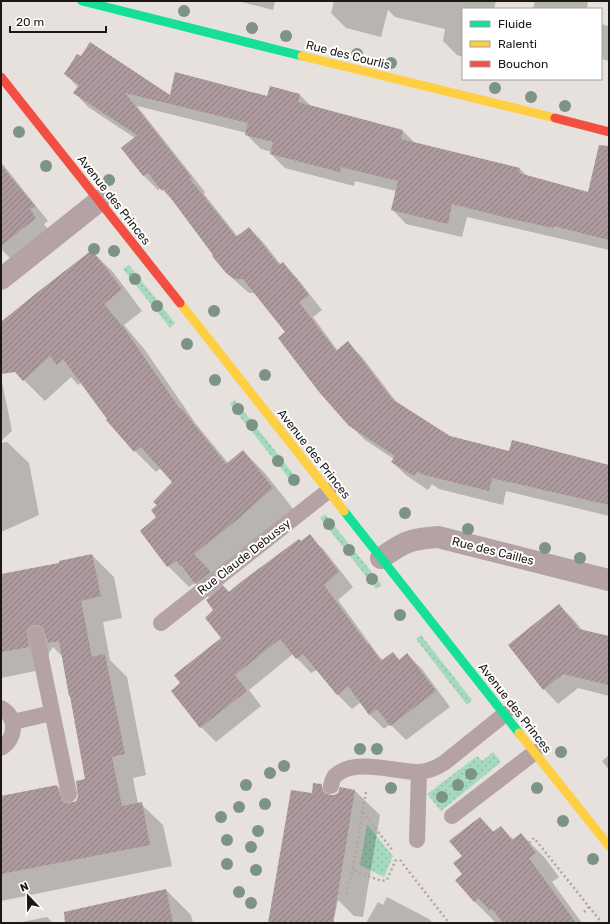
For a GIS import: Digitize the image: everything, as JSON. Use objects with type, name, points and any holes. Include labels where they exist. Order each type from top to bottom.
[{"type":"main road","name":"Rue des Courlis","points":[[82,1],[609,132]]},
{"type":"main road","name":"Avenue des Princes","points":[[1,77],[609,846]]},
{"type":"street","points":[[1,279],[99,201]]},
{"type":"street","name":"Rue des Cailles","points":[[381,558],[403,543],[417,538],[438,537],[609,580]]},
{"type":"lane","name":"Rue Claude Debussy","points":[[160,623],[328,491]]},
{"type":"lane","points":[[36,634],[69,794]]},
{"type":"lane","points":[[1,708],[10,715],[14,729],[8,742],[1,748]]},
{"type":"lane","points":[[13,722],[52,713]]},
{"type":"lane","points":[[331,786],[335,775],[344,770],[357,766],[419,772],[434,769],[444,763],[504,714]]},
{"type":"lane","points":[[452,816],[535,752]]},
{"type":"lane","points":[[417,840],[419,772]]},
{"type":"path","points":[[346,894],[353,867],[367,790]]},
{"type":"path","points":[[363,812],[449,923]]},
{"type":"path","points":[[529,843],[534,838],[602,923]]},
{"type":"path","points":[[353,867],[356,872],[382,881],[387,880],[397,857]]},
{"type":"path","points":[[584,912],[590,907]]},
{"type":"green space","points":[[129,265],[175,323],[170,328],[123,269]]},
{"type":"green space","points":[[235,400],[299,481],[294,485],[230,404]]},
{"type":"green space","points":[[325,514],[382,585],[376,589],[320,518]]},
{"type":"green space","points":[[421,635],[472,700],[467,705],[416,639]]},
{"type":"green space","points":[[493,752],[501,762],[441,811],[427,794],[477,756],[482,761]]},
{"type":"green space","points":[[367,824],[393,856],[384,877],[360,865]]},
{"type":"building","points":[[90,42],[170,95],[175,72],[267,96],[270,86],[300,94],[298,102],[403,130],[401,139],[520,168],[519,173],[588,192],[599,145],[609,146],[609,240],[554,226],[553,228],[452,204],[448,224],[391,210],[398,181],[341,167],[340,172],[270,154],[273,142],[245,135],[248,123],[125,93],[236,237],[249,227],[279,265],[283,262],[309,295],[299,302],[336,351],[348,341],[392,399],[450,436],[509,451],[512,440],[609,465],[609,505],[492,478],[489,491],[424,475],[417,471],[414,476],[391,462],[395,456],[349,426],[319,392],[278,338],[285,332],[243,279],[234,279],[226,273],[164,189],[162,191],[148,173],[143,176],[121,148],[137,135],[73,93],[79,85],[64,74],[77,54],[81,56]]},
{"type":"building","points":[[1,165],[35,206],[30,209],[36,218],[1,246]]},
{"type":"building","points":[[92,250],[122,289],[104,304],[124,328],[180,409],[181,408],[226,464],[243,450],[273,488],[238,519],[194,554],[211,572],[195,584],[177,561],[167,567],[140,531],[156,517],[151,510],[157,505],[153,502],[172,482],[141,447],[134,452],[106,420],[107,419],[63,359],[57,365],[50,356],[23,381],[15,372],[1,374],[1,322]]},
{"type":"building","points":[[310,534],[339,572],[324,585],[368,645],[369,644],[381,661],[393,652],[399,660],[407,653],[436,691],[390,726],[377,709],[369,715],[348,686],[337,695],[303,654],[296,659],[280,639],[235,675],[247,691],[200,728],[171,691],[180,683],[174,675],[221,638],[205,618],[213,610],[206,600],[223,586],[229,592],[299,539],[301,541]]},
{"type":"building","points":[[92,554],[101,596],[81,601],[92,657],[105,654],[125,754],[112,757],[122,806],[142,802],[150,845],[1,874],[1,796],[57,785],[62,800],[66,803],[71,803],[76,801],[78,797],[76,781],[85,779],[59,641],[48,643],[43,628],[39,625],[34,625],[27,631],[29,647],[1,652],[1,574],[59,563],[59,561]]},
{"type":"building","points":[[559,604],[579,629],[609,636],[609,685],[563,674],[543,690],[508,645]]},
{"type":"building","points":[[313,783],[322,784],[324,793],[329,795],[338,793],[340,787],[355,790],[333,923],[268,923],[291,790],[312,793]]},
{"type":"building","points":[[480,817],[493,832],[501,826],[512,840],[521,833],[536,853],[529,858],[576,923],[503,923],[492,909],[489,910],[478,898],[474,902],[455,880],[462,874],[453,863],[462,856],[449,841]]},
{"type":"building","points":[[166,889],[173,923],[65,923],[64,912]]},
{"type":"traffic: fast","points":[[82,1],[302,56]]},
{"type":"traffic: fast","points":[[344,511],[519,733]]},
{"type":"traffic: slow","points":[[302,56],[555,118]]},
{"type":"traffic: slow","points":[[180,303],[344,511]]},
{"type":"traffic: slow","points":[[519,733],[609,846]]},
{"type":"traffic: jam","points":[[1,77],[180,303]]},
{"type":"traffic: jam","points":[[555,118],[609,132]]}]
